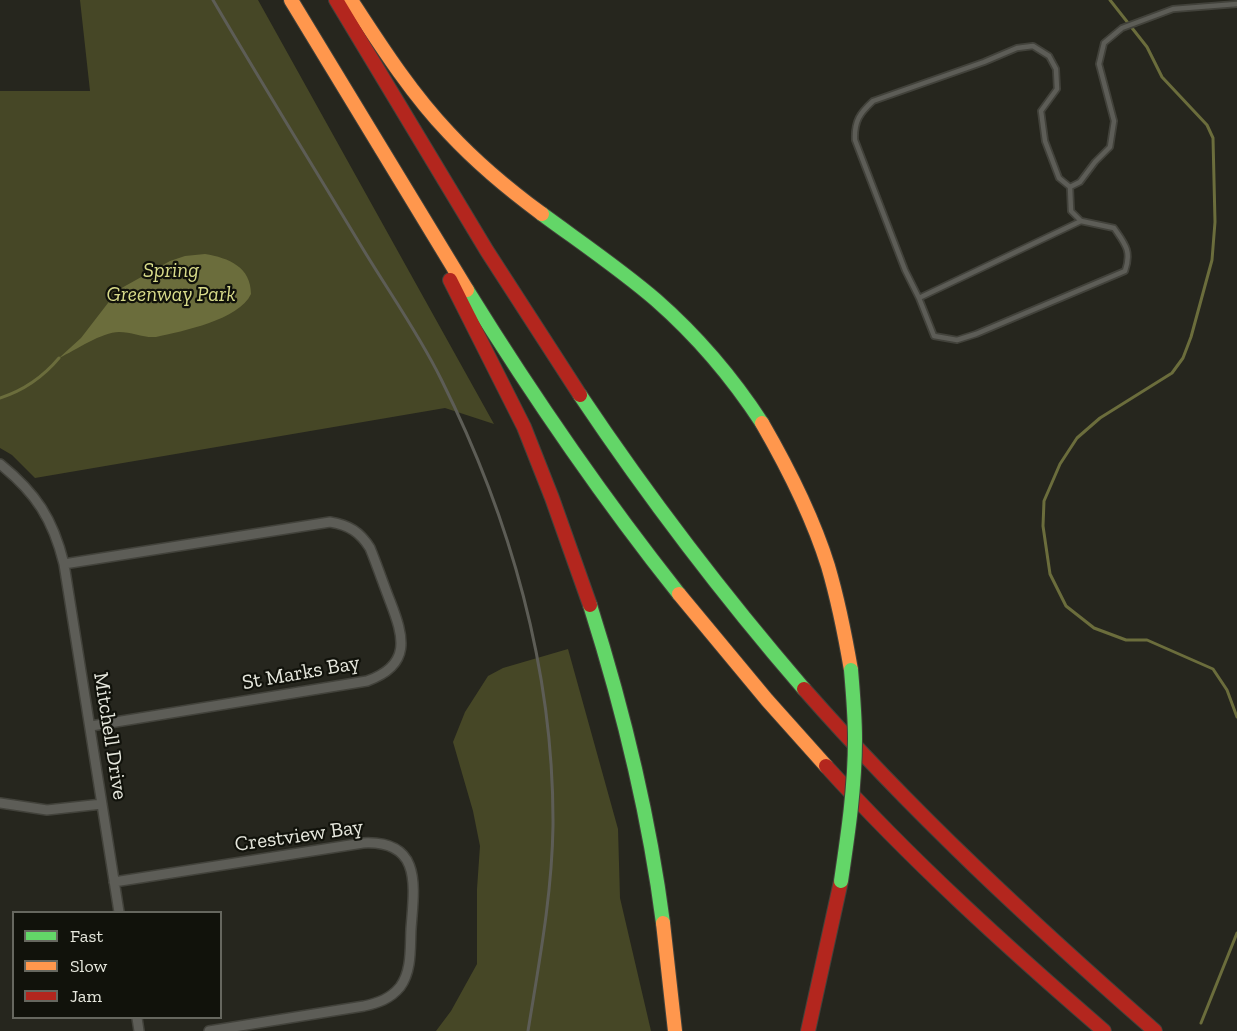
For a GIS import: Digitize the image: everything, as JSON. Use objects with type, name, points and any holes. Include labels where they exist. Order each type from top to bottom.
[{"type":"highway","points":[[291,0],[434,237],[532,393],[591,479],[653,562],[718,644],[788,725],[922,866],[994,934],[1104,1031]]},
{"type":"highway","points":[[336,0],[539,335],[650,497],[717,585],[793,677],[919,813],[1080,967],[1155,1031]]},
{"type":"highway","points":[[351,0],[429,111],[463,148],[501,183],[657,301],[696,339],[732,380],[765,428],[812,517],[828,560],[840,604],[851,670],[855,730],[850,816],[841,880],[808,1031]]},
{"type":"highway","points":[[434,237],[449,279],[518,414],[551,493],[583,580],[621,710],[647,822],[668,950],[675,1031]]},
{"type":"street","name":"Mitchell Drive","points":[[0,464],[35,497],[58,541],[64,564],[91,726],[119,911]]},
{"type":"street","name":"St Marks Bay","points":[[64,564],[330,522],[343,524],[363,537],[370,548],[399,624],[402,639],[399,653],[392,667],[381,676],[368,681],[91,726]]},
{"type":"street","points":[[0,803],[48,810],[102,804]]},
{"type":"street","name":"Crestview Bay","points":[[114,882],[363,843],[377,842],[392,847],[404,856],[415,881],[409,962],[407,975],[389,997],[364,1006],[209,1031]]},
{"type":"lane","points":[[1070,187],[1080,182],[1110,147],[1114,121],[1099,64],[1104,44],[1122,28],[1173,9],[1237,3]]},
{"type":"lane","points":[[1033,46],[1049,56],[1056,69],[1057,89],[1041,111],[1045,141],[1059,178],[1070,187],[1071,211],[1080,221],[1114,228],[1125,244],[1129,258],[1125,271],[976,334],[957,340],[934,336],[905,270],[855,140],[854,126],[859,113],[873,101],[1017,48],[1033,46]]},
{"type":"lane","points":[[919,298],[1080,221]]},
{"type":"green space","name":"Spring Greenway Park","points":[[80,0],[258,0],[494,424],[445,408],[35,478],[12,455],[0,448],[0,91],[90,91]]},
{"type":"green space","points":[[568,649],[618,829],[620,898],[651,1031],[436,1031],[451,1011],[477,964],[477,889],[480,846],[473,811],[453,742],[465,712],[488,676],[503,668]]},
{"type":"shaded area","points":[[205,254],[230,261],[237,265],[247,277],[251,294],[235,311],[209,323],[156,337],[124,332],[112,333],[97,338],[59,358],[81,338],[118,290],[170,261],[185,256]]},
{"type":"waterway","points":[[1110,0],[1147,47],[1162,77],[1207,125],[1213,138],[1215,222],[1212,260],[1191,337],[1183,358],[1172,373],[1100,418],[1077,438],[1060,464],[1044,501],[1043,526],[1050,574],[1066,606],[1094,628],[1126,640],[1147,640],[1213,669],[1227,690],[1237,717]]},
{"type":"waterway","points":[[0,398],[33,382],[59,358]]},
{"type":"waterway","points":[[1201,1023],[1237,933]]},
{"type":"railway","points":[[213,0],[432,362],[466,431],[507,540],[536,652],[546,710],[551,768],[553,826],[550,878],[528,1031]]},
{"type":"traffic: fast","points":[[542,214],[628,277],[686,328],[739,389],[762,423]]},
{"type":"traffic: fast","points":[[467,290],[568,445],[679,594]]},
{"type":"traffic: fast","points":[[580,395],[688,545],[804,689]]},
{"type":"traffic: fast","points":[[590,605],[634,762],[663,923]]},
{"type":"traffic: fast","points":[[841,881],[851,810],[855,757],[851,670]]},
{"type":"traffic: slow","points":[[291,0],[467,290]]},
{"type":"traffic: slow","points":[[351,0],[397,69],[435,118],[482,165],[542,214]]},
{"type":"traffic: slow","points":[[762,423],[799,492],[822,547],[838,605],[851,670]]},
{"type":"traffic: slow","points":[[679,594],[767,700],[826,766]]},
{"type":"traffic: slow","points":[[663,923],[675,1031]]},
{"type":"traffic: jam","points":[[336,0],[487,251],[580,395]]},
{"type":"traffic: jam","points":[[450,280],[524,427],[590,605]]},
{"type":"traffic: jam","points":[[804,689],[887,779],[974,866],[1155,1031]]},
{"type":"traffic: jam","points":[[826,766],[892,836],[961,903],[1104,1031]]},
{"type":"traffic: jam","points":[[808,1031],[841,881]]}]
